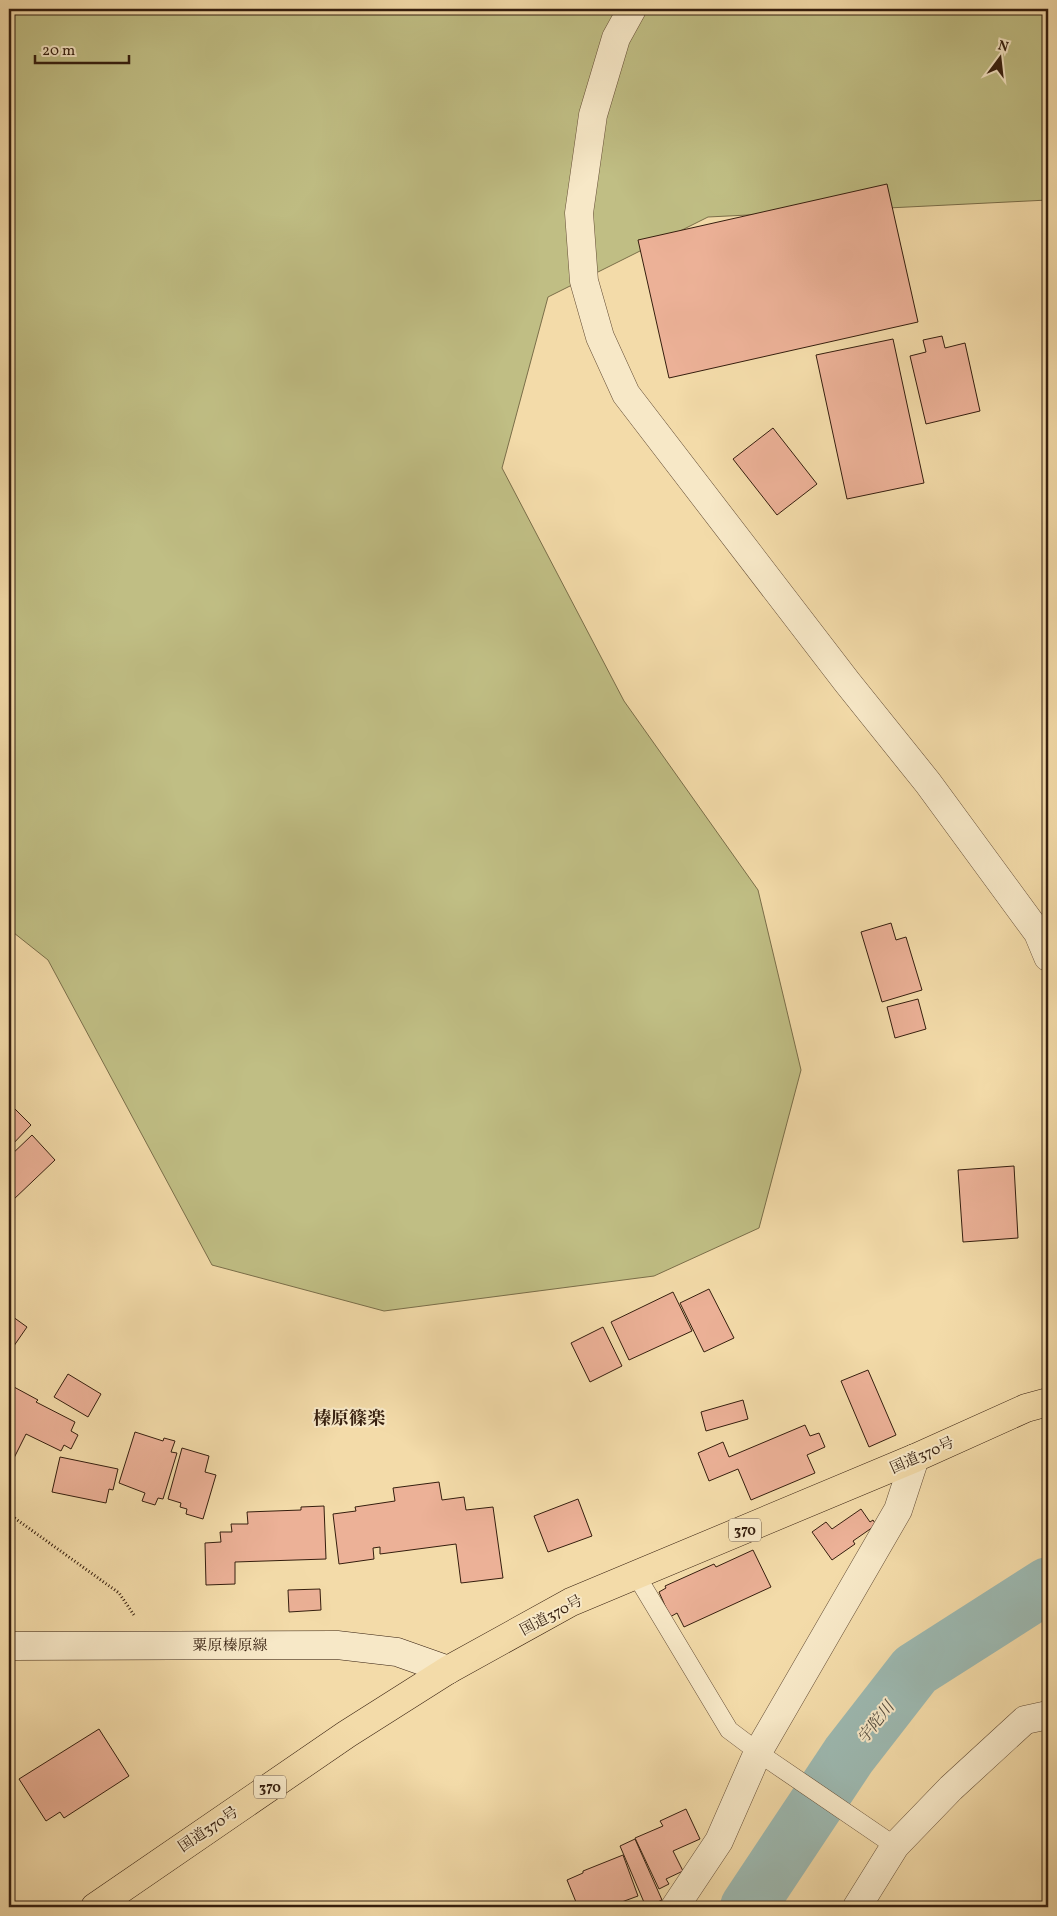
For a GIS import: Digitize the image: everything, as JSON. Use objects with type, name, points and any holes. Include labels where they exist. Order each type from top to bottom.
[{"type":"highway","name":"国道370号","points":[[95,1907],[347,1734],[448,1670],[571,1602],[915,1458],[1026,1408],[1048,1402]]},
{"type":"street","points":[[632,9],[616,38],[593,115],[579,213],[584,281],[600,338],[626,394],[846,682],[934,791],[1038,933],[1048,957]]},
{"type":"street","points":[[675,1907],[719,1841],[898,1510],[915,1458]]},
{"type":"street","name":"粟原榛原線","points":[[9,1646],[154,1644],[337,1645],[397,1652],[448,1670]]},
{"type":"street","points":[[857,1907],[890,1843],[1025,1720],[1048,1715]]},
{"type":"lane","points":[[636,1575],[729,1730],[890,1843]]},
{"type":"path","points":[[9,1514],[119,1593],[154,1644]]},
{"type":"shaded area","points":[[9,9],[1048,9],[1048,200],[708,217],[548,297],[502,468],[624,701],[758,890],[801,1070],[759,1228],[654,1276],[384,1311],[212,1265],[48,960],[9,929]]},
{"type":"building","points":[[887,184],[918,322],[669,378],[638,240]]},
{"type":"building","points":[[942,336],[945,348],[965,343],[980,411],[926,424],[910,356],[926,352],[923,340]]},
{"type":"building","points":[[893,339],[924,483],[847,499],[816,355]]},
{"type":"building","points":[[773,428],[817,484],[777,515],[733,459]]},
{"type":"building","points":[[891,923],[896,940],[906,937],[922,990],[882,1002],[861,932]]},
{"type":"building","points":[[918,999],[926,1029],[895,1038],[887,1007]]},
{"type":"building","points":[[9,1103],[31,1125],[9,1148]]},
{"type":"building","points":[[32,1135],[55,1160],[13,1200],[9,1196],[9,1157]]},
{"type":"building","points":[[1014,1166],[1018,1238],[963,1242],[958,1170]]},
{"type":"building","points":[[709,1289],[734,1338],[704,1352],[680,1303]]},
{"type":"building","points":[[673,1292],[692,1331],[629,1360],[611,1322]]},
{"type":"building","points":[[9,1314],[27,1327],[9,1353]]},
{"type":"building","points":[[603,1327],[622,1366],[590,1382],[571,1343]]},
{"type":"building","points":[[868,1370],[896,1435],[869,1447],[841,1381]]},
{"type":"building","points":[[68,1374],[101,1394],[88,1417],[54,1397]]},
{"type":"building","points":[[14,1387],[38,1400],[36,1402],[75,1422],[71,1431],[78,1435],[71,1449],[64,1445],[61,1451],[26,1434],[9,1468],[9,1398]]},
{"type":"building","points":[[743,1400],[748,1419],[706,1431],[701,1412]]},
{"type":"building","points":[[805,1425],[810,1436],[819,1433],[825,1447],[807,1455],[815,1473],[751,1500],[738,1469],[709,1481],[698,1453],[723,1442],[729,1457]]},
{"type":"building","points":[[135,1432],[163,1441],[164,1438],[175,1441],[171,1452],[177,1453],[163,1499],[158,1498],[155,1505],[142,1501],[145,1493],[119,1483]]},
{"type":"building","points":[[182,1448],[209,1456],[205,1472],[216,1475],[203,1519],[186,1514],[187,1509],[180,1507],[181,1503],[168,1499]]},
{"type":"building","points":[[60,1457],[118,1469],[113,1490],[109,1489],[106,1503],[52,1492]]},
{"type":"building","points":[[439,1482],[442,1500],[464,1497],[466,1510],[493,1507],[503,1578],[461,1583],[456,1544],[380,1554],[380,1547],[373,1548],[374,1559],[339,1564],[333,1514],[356,1511],[355,1507],[395,1501],[393,1488]]},
{"type":"building","points":[[578,1499],[592,1536],[548,1552],[534,1516]]},
{"type":"building","points":[[324,1506],[326,1559],[235,1562],[235,1584],[206,1585],[205,1543],[221,1542],[220,1532],[232,1532],[231,1524],[248,1524],[247,1512],[301,1510],[301,1507]]},
{"type":"building","points":[[861,1509],[870,1522],[873,1520],[876,1525],[853,1541],[855,1544],[832,1560],[812,1532],[826,1522],[832,1529]]},
{"type":"building","points":[[753,1550],[771,1587],[684,1627],[677,1613],[670,1617],[659,1592],[666,1588],[665,1586],[714,1564],[716,1567]]},
{"type":"building","points":[[320,1589],[321,1610],[289,1612],[288,1590]]},
{"type":"building","points":[[99,1729],[129,1776],[64,1818],[60,1812],[46,1821],[19,1779]]},
{"type":"building","points":[[686,1809],[700,1839],[673,1851],[683,1871],[666,1879],[669,1884],[659,1889],[635,1838],[663,1826],[660,1821]]},
{"type":"building","points":[[635,1839],[662,1900],[646,1907],[620,1846]]},
{"type":"building","points":[[623,1855],[638,1896],[608,1907],[578,1907],[567,1880],[583,1873],[583,1871]]},
{"type":"waterway","name":"宇陀川","points":[[748,1907],[849,1755],[915,1670],[1048,1585]]},
{"type":"district","name":"榛原篠楽","points":[[349,1418]]}]
